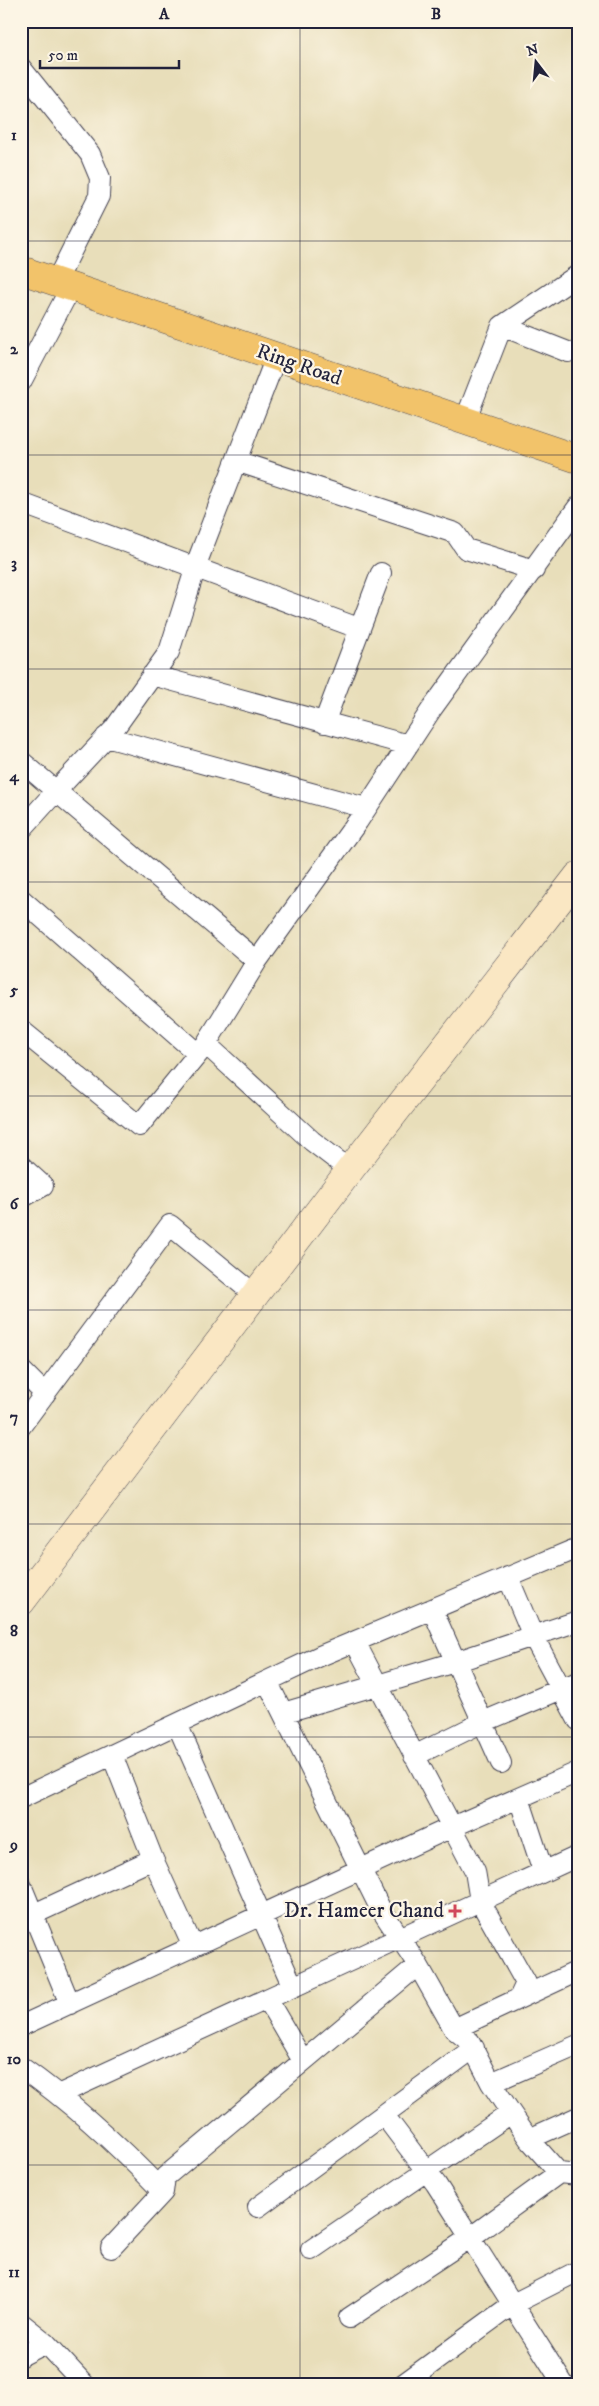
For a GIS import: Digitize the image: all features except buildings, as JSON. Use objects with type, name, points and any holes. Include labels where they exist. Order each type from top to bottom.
[{"type":"highway","name":"Ring Road","points":[[21,270],[578,459]]},
{"type":"street","points":[[21,68],[90,154],[100,178],[99,196],[64,285],[21,382]]},
{"type":"street","points":[[466,421],[502,326],[572,283]]},
{"type":"street","points":[[502,326],[568,352]]},
{"type":"street","points":[[21,830],[106,737],[169,652],[195,568],[276,357]]},
{"type":"street","points":[[236,460],[455,533],[466,549],[534,570]]},
{"type":"street","points":[[21,503],[358,628]]},
{"type":"street","points":[[21,1030],[139,1126],[202,1049],[257,961],[366,808],[431,710],[578,507]]},
{"type":"street","points":[[324,723],[358,628],[381,573]]},
{"type":"street","points":[[152,675],[408,745]]},
{"type":"street","points":[[106,737],[366,808]]},
{"type":"street","points":[[21,762],[257,961]]},
{"type":"street","points":[[21,1602],[350,1170],[578,876]]},
{"type":"street","points":[[21,899],[312,1141],[350,1170]]},
{"type":"street","points":[[21,1166],[43,1186],[21,1198]]},
{"type":"street","points":[[21,1426],[170,1225],[255,1295]]},
{"type":"street","points":[[21,1370],[46,1394]]},
{"type":"street","points":[[21,1798],[267,1681],[354,1642],[578,1548]]},
{"type":"street","points":[[508,1577],[533,1636],[570,1685],[578,1720]]},
{"type":"street","points":[[432,1609],[502,1763]]},
{"type":"street","points":[[283,1714],[455,1662],[578,1621]]},
{"type":"street","points":[[354,1642],[475,1871],[480,1901],[526,1983],[520,1996]]},
{"type":"street","points":[[267,1681],[380,1908],[401,1937],[454,2029],[474,2048],[491,2083],[529,2139],[568,2174],[349,2318]]},
{"type":"street","points":[[414,1756],[483,1722],[570,1685]]},
{"type":"street","points":[[177,1724],[293,1987]]},
{"type":"street","points":[[112,1755],[153,1859],[192,1947]]},
{"type":"street","points":[[21,2026],[452,1827],[578,1772]]},
{"type":"street","points":[[519,1798],[543,1870]]},
{"type":"street","points":[[60,2094],[480,1901],[543,1870],[578,1856]]},
{"type":"street","points":[[28,1917],[153,1859]]},
{"type":"street","points":[[21,1885],[28,1917],[70,2004]]},
{"type":"street","points":[[111,2248],[163,2192],[165,2177],[418,1965]]},
{"type":"street","points":[[454,2029],[520,1996],[578,1971]]},
{"type":"street","points":[[267,1999],[304,2061]]},
{"type":"street","points":[[491,2083],[578,2045]]},
{"type":"street","points":[[258,2207],[474,2048]]},
{"type":"street","points":[[21,2067],[60,2094],[116,2142],[163,2192]]},
{"type":"street","points":[[311,2250],[511,2113]]},
{"type":"street","points":[[384,2115],[427,2170],[564,2385]]},
{"type":"street","points":[[529,2139],[578,2117]]},
{"type":"street","points":[[402,2385],[513,2304],[578,2271]]},
{"type":"street","points":[[21,2323],[46,2344],[85,2385]]},
{"type":"street","points":[[21,2356],[46,2344]]},
{"type":"place","name":"Dr. Hameer Chand","points":[[455,1911]]}]
